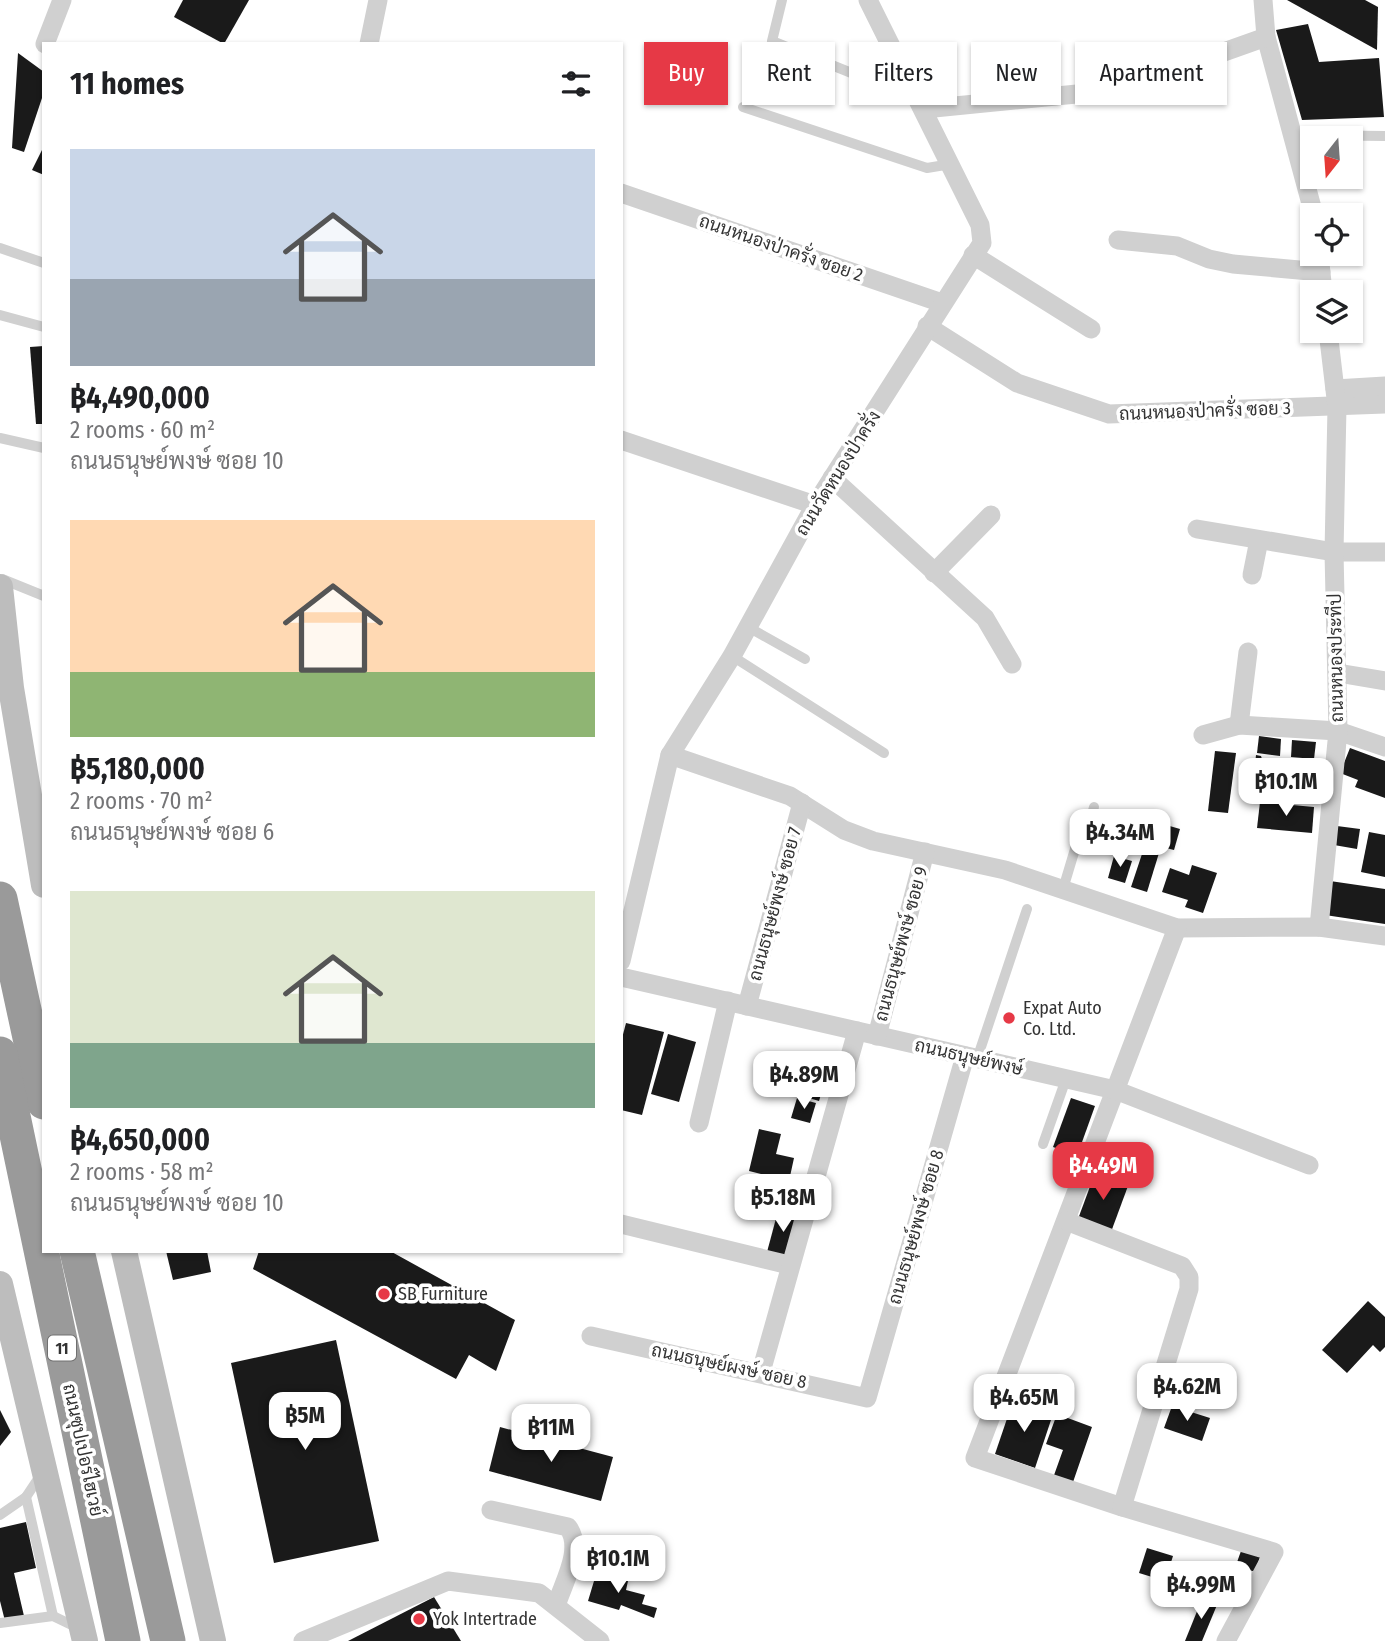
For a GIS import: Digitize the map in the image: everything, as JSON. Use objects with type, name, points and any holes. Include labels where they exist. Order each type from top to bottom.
[{"type":"highway","points":[[0,899],[42,1093]]},
{"type":"highway","name":"ถนนซุปเปอร์ไฮเวย์","points":[[0,1054],[123,1641]]},
{"type":"highway","name":"11","points":[[77,1253],[168,1641]]},
{"type":"main road","points":[[0,587],[10,688],[42,869]]},
{"type":"main road","points":[[124,1253],[213,1641]]},
{"type":"main road","points":[[0,1284],[8,1350],[44,1469],[84,1637]]},
{"type":"street","points":[[46,42],[62,0]]},
{"type":"street","points":[[369,42],[378,0]]},
{"type":"street","points":[[1263,0],[1266,37],[1311,203]]},
{"type":"street","name":"ถนนวัดหนองป่าครั่ง","points":[[872,2],[891,42]]},
{"type":"street","points":[[957,102],[1117,90],[1266,37]]},
{"type":"street","name":"ถนนวัดหนองป่าครั่ง","points":[[623,953],[675,747],[732,656],[815,505],[982,243],[979,225],[922,105]]},
{"type":"street","name":"ถนนหนองป่าครั่ง ซอย 2","points":[[623,194],[942,303]]},
{"type":"street","points":[[1118,240],[1177,246],[1209,259],[1233,264],[1300,263]]},
{"type":"street","points":[[973,255],[1091,329]]},
{"type":"street","name":"ถนนหนองป่าครั่ง ซอย 3","points":[[927,327],[1017,383],[1109,414],[1336,398]]},
{"type":"street","name":"ถนนหนองประทีป","points":[[1319,927],[1338,731],[1334,552],[1336,398],[1329,343]]},
{"type":"street","points":[[1336,398],[1385,386]]},
{"type":"street","points":[[1336,398],[1385,404]]},
{"type":"street","points":[[623,441],[815,505]]},
{"type":"street","points":[[832,478],[985,618],[1012,664]]},
{"type":"street","points":[[934,573],[991,515]]},
{"type":"street","points":[[1197,529],[1334,552],[1385,552]]},
{"type":"street","points":[[1252,575],[1259,540]]},
{"type":"street","points":[[1239,725],[1248,652]]},
{"type":"street","points":[[1338,673],[1385,681]]},
{"type":"street","points":[[1203,735],[1239,725],[1338,731],[1385,747]]},
{"type":"street","points":[[675,747],[790,796],[844,830],[873,841],[1005,870],[1177,928],[1319,927],[1385,936]]},
{"type":"street","name":"ถนนธนุษย์พงษ์ ซอย 7","points":[[747,1006],[802,803]]},
{"type":"street","name":"ถนนธนุษย์พงษ์ ซอย 9","points":[[877,1036],[925,852]]},
{"type":"street","points":[[1177,928],[975,1458],[1122,1507],[1274,1552],[1226,1641]]},
{"type":"street","name":"ถนนธนุษย์พงษ์","points":[[623,977],[1115,1090],[1309,1165]]},
{"type":"street","points":[[699,1123],[728,1001]]},
{"type":"street","points":[[761,1371],[857,1031]]},
{"type":"street","name":"ถนนธนุษย์พงษ์ ซอย 8","points":[[867,1398],[971,1057]]},
{"type":"street","points":[[1066,1221],[1182,1266],[1189,1277],[1189,1289],[1122,1507]]},
{"type":"street","points":[[623,1224],[789,1265]]},
{"type":"street","name":"ถนนธนุษย์ผงษ์ ซอย 8","points":[[591,1336],[761,1371],[867,1398]]},
{"type":"street","points":[[491,1510],[568,1527],[574,1535],[575,1548],[556,1606]]},
{"type":"street","points":[[303,1641],[448,1581],[539,1593],[600,1641]]},
{"type":"lane","points":[[782,0],[772,41],[849,74]]},
{"type":"lane","points":[[743,107],[927,168],[951,164]]},
{"type":"lane","points":[[1294,135],[1385,136]]},
{"type":"lane","points":[[0,248],[42,262]]},
{"type":"lane","points":[[0,315],[42,326]]},
{"type":"lane","points":[[0,438],[42,448]]},
{"type":"lane","points":[[0,578],[42,595]]},
{"type":"lane","points":[[748,627],[805,659]]},
{"type":"lane","points":[[732,656],[884,753]]},
{"type":"lane","points":[[1063,890],[1078,839],[1086,836],[1094,807]]},
{"type":"lane","points":[[971,1057],[1027,909]]},
{"type":"lane","points":[[1043,1144],[1066,1079]]},
{"type":"lane","points":[[0,1515],[26,1497],[44,1469]]},
{"type":"lane","points":[[26,1497],[53,1616]]},
{"type":"lane","points":[[0,1623],[53,1616],[73,1625],[84,1637]]},
{"type":"building","points":[[183,0],[249,0],[225,42],[220,42],[174,17]]},
{"type":"building","points":[[1287,0],[1365,0],[1378,7],[1377,50]]},
{"type":"building","points":[[1308,24],[1319,62],[1379,58],[1384,117],[1302,120],[1276,30]]},
{"type":"building","points":[[18,53],[42,71],[42,98],[24,152],[12,148]]},
{"type":"building","points":[[42,150],[42,174],[32,170]]},
{"type":"building","points":[[42,346],[42,424],[36,424],[30,347]]},
{"type":"building","points":[[1259,736],[1281,739],[1280,756],[1257,753]]},
{"type":"building","points":[[1292,740],[1316,742],[1314,759],[1291,757]]},
{"type":"building","points":[[1350,748],[1385,761],[1385,798],[1355,787],[1358,780],[1340,773]]},
{"type":"building","points":[[1215,751],[1236,753],[1228,813],[1208,811]]},
{"type":"building","points":[[1256,755],[1262,759],[1295,762],[1292,790],[1260,786],[1259,796],[1252,795]]},
{"type":"building","points":[[1260,802],[1314,807],[1312,833],[1257,828]]},
{"type":"building","points":[[1128,813],[1152,820],[1146,841],[1121,834]]},
{"type":"building","points":[[1156,822],[1180,829],[1174,850],[1150,844]]},
{"type":"building","points":[[1337,826],[1360,829],[1357,849],[1334,845]]},
{"type":"building","points":[[1369,832],[1385,835],[1385,877],[1361,872]]},
{"type":"building","points":[[1144,848],[1159,853],[1147,892],[1131,887]]},
{"type":"building","points":[[1114,856],[1132,861],[1125,883],[1108,878]]},
{"type":"building","points":[[1192,865],[1217,873],[1203,913],[1185,907],[1188,900],[1162,892],[1170,868],[1189,875]]},
{"type":"building","points":[[1330,881],[1385,889],[1385,924],[1325,915]]},
{"type":"building","points":[[626,1023],[664,1032],[642,1115],[623,1110],[623,1034]]},
{"type":"building","points":[[668,1034],[696,1042],[679,1102],[651,1094]]},
{"type":"building","points":[[805,1075],[825,1081],[819,1101],[799,1095]]},
{"type":"building","points":[[797,1098],[816,1103],[810,1123],[791,1118]]},
{"type":"building","points":[[1071,1098],[1095,1106],[1077,1156],[1053,1147]]},
{"type":"building","points":[[759,1129],[781,1134],[776,1154],[794,1158],[789,1181],[749,1171]]},
{"type":"building","points":[[1095,1173],[1128,1186],[1111,1232],[1078,1219]]},
{"type":"building","points":[[751,1174],[777,1181],[771,1206],[745,1198]]},
{"type":"building","points":[[778,1191],[791,1195],[788,1206],[775,1202]]},
{"type":"building","points":[[778,1211],[799,1217],[787,1258],[767,1252]]},
{"type":"building","points":[[166,1253],[207,1253],[211,1272],[173,1280]]},
{"type":"building","name":"SB Furniture","points":[[258,1253],[394,1253],[515,1320],[496,1371],[469,1355],[456,1379],[253,1269]]},
{"type":"building","points":[[1368,1301],[1385,1317],[1385,1347],[1380,1352],[1373,1345],[1347,1373],[1322,1350]]},
{"type":"building","points":[[336,1340],[379,1541],[274,1563],[231,1363]]},
{"type":"building","points":[[1013,1401],[1053,1414],[1035,1468],[995,1454]]},
{"type":"building","points":[[1172,1406],[1210,1418],[1202,1441],[1164,1428]]},
{"type":"building","points":[[0,1410],[11,1432],[0,1446]]},
{"type":"building","points":[[1057,1414],[1092,1427],[1072,1485],[1053,1478],[1063,1450],[1046,1444]]},
{"type":"building","points":[[500,1427],[613,1457],[601,1501],[489,1471]]},
{"type":"building","points":[[26,1522],[36,1568],[14,1573],[24,1616],[5,1621],[0,1601],[0,1528]]},
{"type":"building","points":[[1147,1548],[1173,1556],[1165,1581],[1139,1573]]},
{"type":"building","points":[[1241,1551],[1260,1557],[1255,1572],[1236,1565]]},
{"type":"building","points":[[1188,1561],[1210,1568],[1203,1590],[1181,1583]]},
{"type":"building","points":[[1220,1567],[1252,1580],[1244,1602],[1211,1589]]},
{"type":"building","points":[[597,1571],[628,1581],[626,1590],[645,1595],[642,1604],[657,1608],[654,1618],[621,1605],[619,1610],[588,1601]]},
{"type":"building","name":"Yok Intertrade","points":[[434,1597],[461,1641],[348,1641]]},
{"type":"building","points":[[1202,1599],[1217,1605],[1202,1641],[1185,1641]]},
{"type":"place","name":"Expat Auto Co. Ltd.","points":[[1009,1018]]},
{"type":"place","name":"SB Furniture","points":[[384,1294]]},
{"type":"place","name":"Yok Intertrade","points":[[419,1619]]}]
